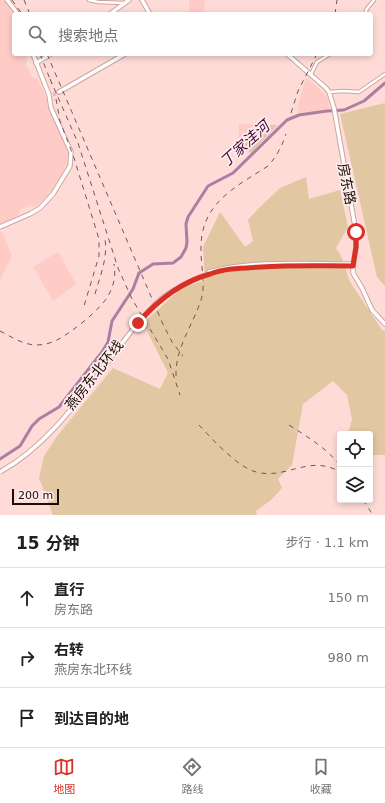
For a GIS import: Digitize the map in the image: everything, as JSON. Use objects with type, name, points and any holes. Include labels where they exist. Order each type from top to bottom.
[{"type":"main road","points":[[7,0],[16,12]]},
{"type":"main road","points":[[113,12],[123,2],[129,0]]},
{"type":"main road","points":[[142,0],[149,12]]},
{"type":"main road","points":[[0,227],[40,208],[53,194],[70,166],[71,152],[51,108],[49,97],[33,56]]},
{"type":"main road","points":[[36,63],[48,56]]},
{"type":"main road","points":[[59,92],[122,56]]},
{"type":"main road","name":"房东路","points":[[289,56],[329,92],[334,108],[356,232],[353,273],[362,288],[368,303],[385,324]]},
{"type":"main road","points":[[49,97],[53,95]]},
{"type":"main road","name":"燕房东北环线","points":[[0,471],[27,454],[52,431],[70,411],[138,323],[155,305],[184,285],[209,273],[223,270],[252,267],[353,265]]},
{"type":"street","points":[[89,0],[98,2],[123,2]]},
{"type":"street","points":[[366,12],[374,0]]},
{"type":"street","points":[[112,2],[115,5],[116,10]]},
{"type":"street","points":[[310,74],[316,62],[326,56]]},
{"type":"street","points":[[329,92],[359,92],[385,74]]},
{"type":"shaded area","points":[[0,0],[5,1],[12,13],[12,56],[27,56],[26,67],[28,67],[33,78],[38,79],[68,152],[67,162],[62,175],[47,197],[35,207],[30,205],[20,210],[18,217],[0,225]]},
{"type":"shaded area","points":[[189,0],[205,0],[204,12],[189,12]]},
{"type":"shaded area","points":[[306,77],[327,97],[330,109],[299,114],[298,105]]},
{"type":"shaded area","points":[[385,103],[385,286],[377,277],[340,114]]},
{"type":"shaded area","points":[[239,124],[279,125],[250,154],[239,144]]},
{"type":"shaded area","points":[[271,125],[277,125],[251,153],[243,145],[243,143],[246,143],[258,129],[264,131]]},
{"type":"shaded area","points":[[306,177],[309,199],[340,190],[348,227],[336,248],[341,256],[350,282],[382,330],[385,331],[385,455],[373,455],[373,431],[349,431],[352,419],[347,395],[333,381],[303,404],[292,465],[278,479],[282,488],[271,500],[256,511],[257,515],[53,515],[39,478],[44,456],[57,436],[113,368],[160,389],[168,373],[143,323],[182,288],[205,280],[203,247],[220,212],[245,247],[253,241],[248,220],[280,188]]},
{"type":"shaded area","points":[[0,232],[2,232],[12,256],[0,280]]},
{"type":"shaded area","points":[[58,252],[76,284],[53,301],[33,267]]},
{"type":"waterway","name":"丁家洼河","points":[[0,459],[20,446],[32,426],[39,419],[59,407],[102,352],[108,342],[112,321],[133,289],[139,273],[153,264],[173,263],[181,257],[186,248],[186,224],[188,217],[208,186],[233,173],[287,120],[299,115],[344,110],[364,101],[385,83]]},
{"type":"tunnel","points":[[53,95],[59,92]]},
{"type":"railway","points":[[12,0],[21,12]]},
{"type":"railway","points":[[24,0],[29,12]]},
{"type":"railway","points":[[335,12],[337,0]]},
{"type":"railway","points":[[41,56],[52,84]]},
{"type":"railway","points":[[48,56],[162,322],[172,342],[183,356]]},
{"type":"railway","points":[[291,113],[298,91],[316,56]]},
{"type":"railway","points":[[50,79],[78,143],[118,268],[132,299],[168,359],[180,395]]},
{"type":"railway","points":[[56,99],[60,121],[74,158],[99,239],[99,256],[84,306]]},
{"type":"railway","points":[[176,376],[176,366],[181,346],[201,300],[203,282],[201,252],[202,235],[206,221],[212,209],[231,190],[268,166],[279,151],[286,134]]},
{"type":"railway","points":[[95,294],[104,260],[106,246],[105,239]]},
{"type":"railway","points":[[0,331],[32,345],[47,344],[63,337],[85,320],[104,301],[113,284],[115,276],[114,264]]},
{"type":"railway","points":[[199,425],[232,458],[253,471],[275,473],[318,465],[329,467],[337,471]]},
{"type":"railway","points":[[289,425],[310,438],[337,461]]},
{"type":"railway","points":[[365,503],[373,515]]},
{"type":"route","points":[[138,323],[155,305],[177,289],[200,277],[223,270],[283,266],[353,266],[357,240],[356,232]]}]
